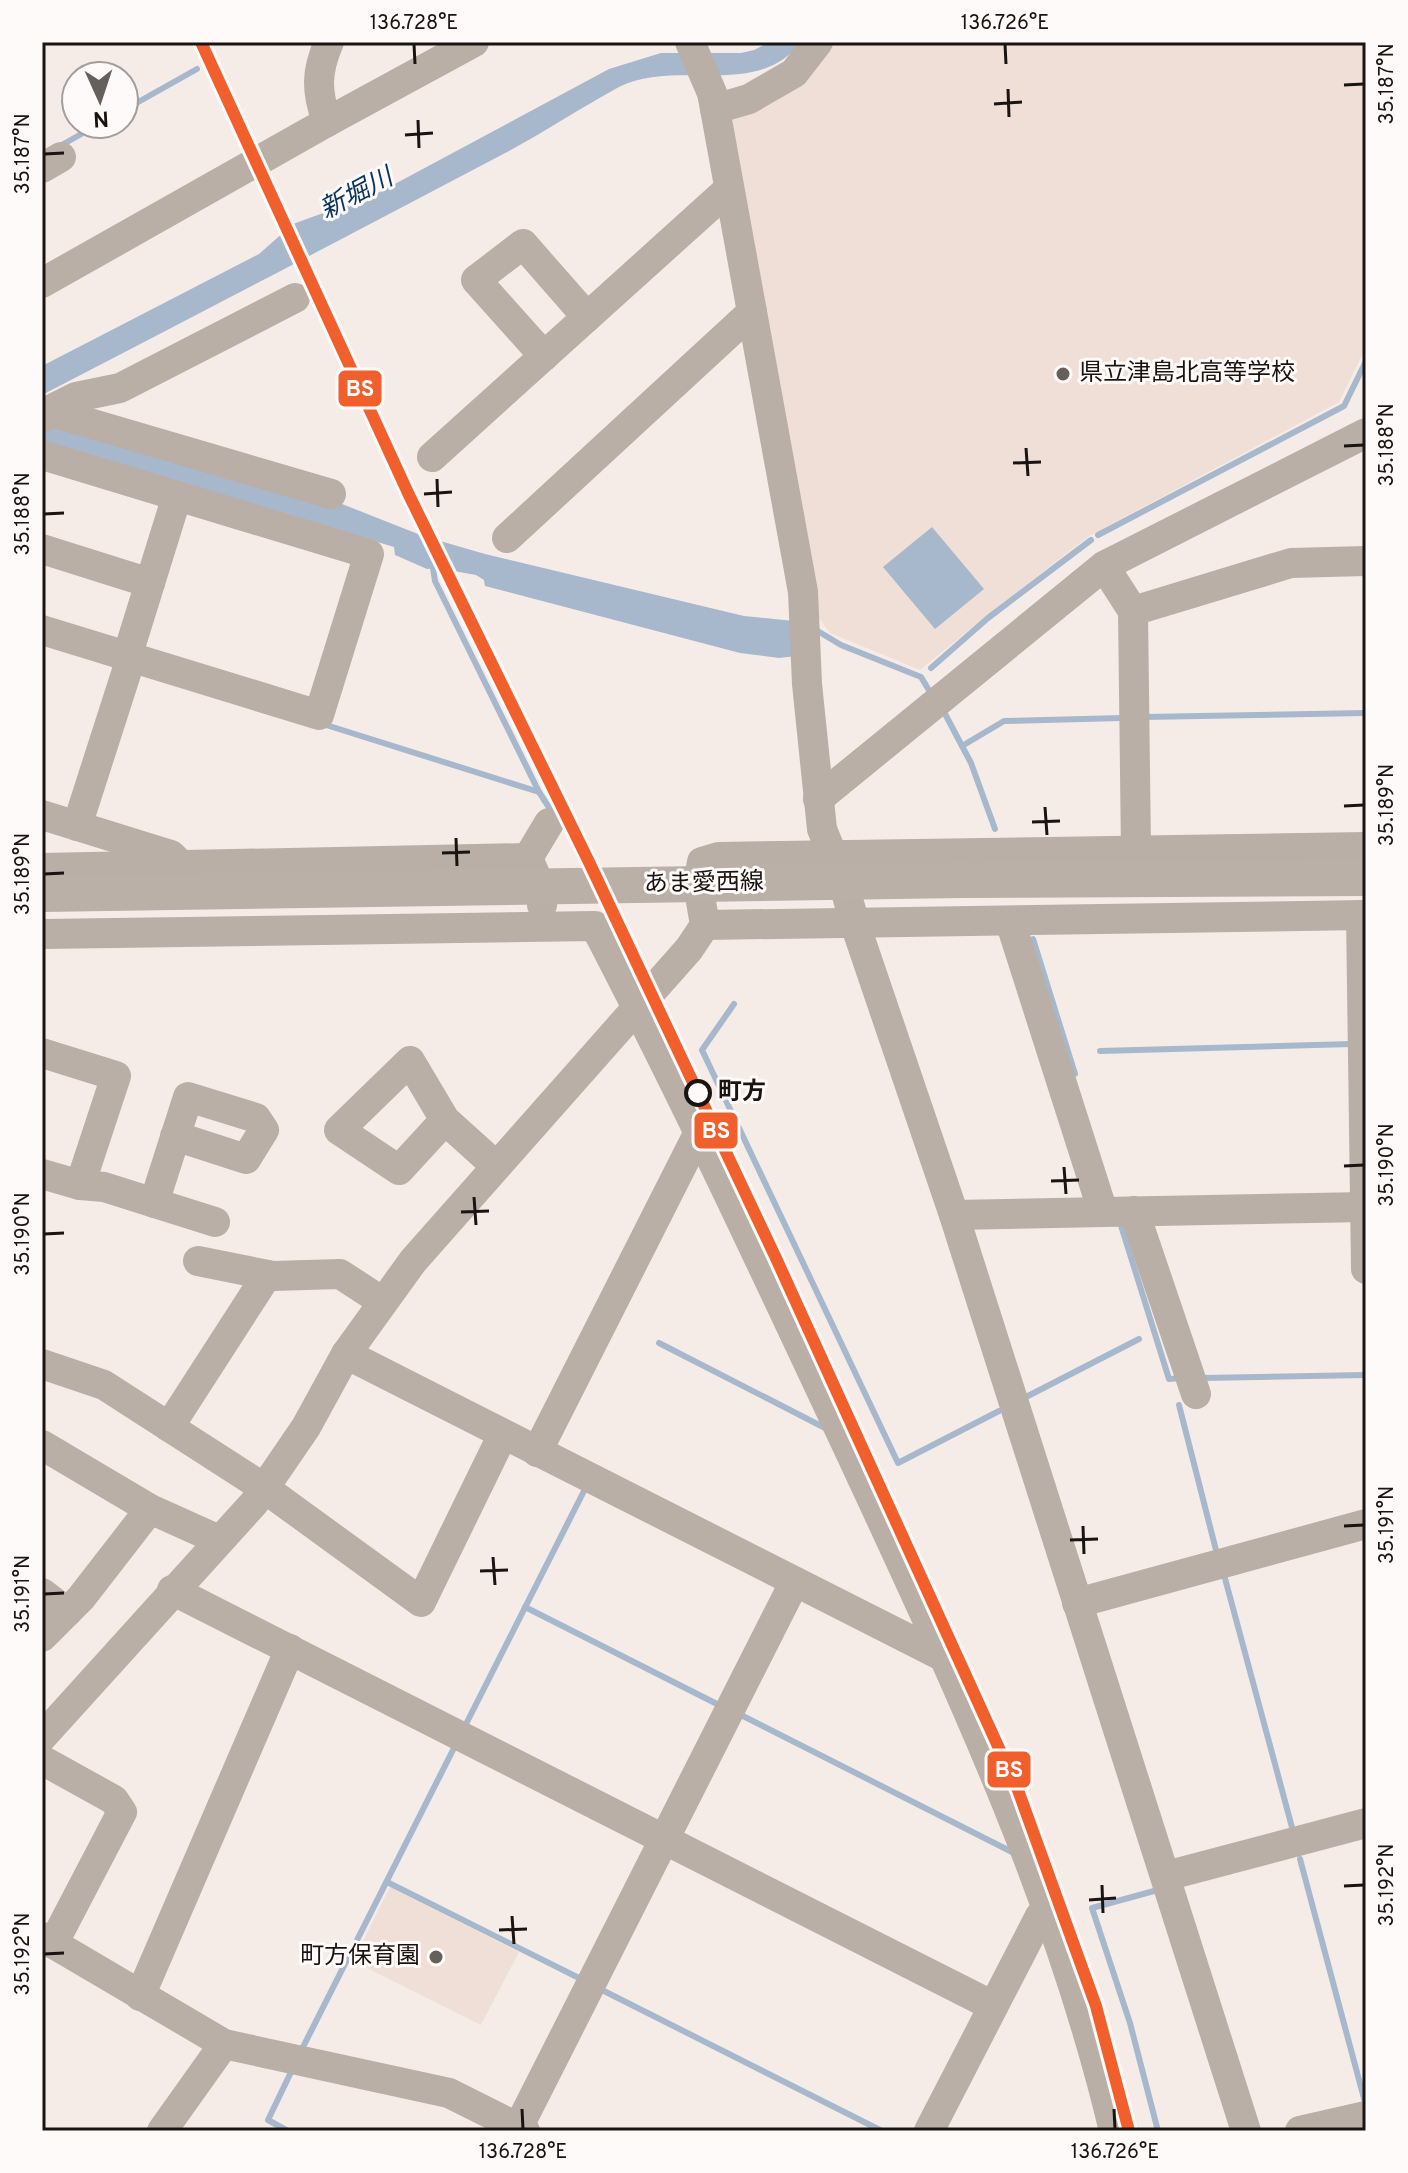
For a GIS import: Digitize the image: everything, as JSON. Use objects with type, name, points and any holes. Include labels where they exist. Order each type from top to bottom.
[{"type":"main road","name":"あま愛西線","points":[[42,894],[962,880],[1366,878]]},
{"type":"street","points":[[327,122],[318,96],[322,58],[329,42]]},
{"type":"street","points":[[42,283],[474,42]]},
{"type":"street","points":[[713,101],[749,99],[794,73],[818,42]]},
{"type":"street","points":[[691,46],[713,101],[803,592],[806,661],[822,829],[954,1215],[1246,2131]]},
{"type":"street","points":[[432,457],[729,189]]},
{"type":"street","points":[[544,356],[476,280],[523,244],[587,317]]},
{"type":"street","points":[[45,415],[76,397],[120,388],[295,298]]},
{"type":"street","points":[[507,538],[752,312]]},
{"type":"street","points":[[45,415],[331,494]]},
{"type":"street","points":[[818,799],[1104,566],[1366,433]]},
{"type":"street","points":[[42,455],[369,554],[319,715],[42,630]]},
{"type":"street","points":[[56,868],[81,827],[177,496]]},
{"type":"street","points":[[42,549],[150,583]]},
{"type":"street","points":[[1133,611],[1291,563],[1366,561]]},
{"type":"street","points":[[1104,566],[1133,611],[1136,851]]},
{"type":"street","points":[[42,815],[171,855],[181,866]]},
{"type":"street","points":[[528,858],[549,823]]},
{"type":"street","points":[[42,1737],[254,1503],[306,1427],[346,1354],[413,1261],[689,949],[705,925],[698,884],[702,862],[719,857],[833,854],[1366,847]]},
{"type":"street","points":[[56,868],[528,858]]},
{"type":"street","points":[[528,858],[543,893],[538,927]]},
{"type":"street","points":[[396,861],[398,929]]},
{"type":"street","points":[[705,925],[1363,915],[1366,1269]]},
{"type":"street","points":[[1010,921],[1119,1212],[1192,1383]]},
{"type":"street","points":[[44,940],[595,926],[637,1005],[946,1658],[999,1780],[1048,1910],[1092,2046],[1114,2131]]},
{"type":"street","points":[[42,1053],[116,1076],[80,1185]]},
{"type":"street","points":[[445,1120],[496,1166]]},
{"type":"street","points":[[537,1452],[698,1134]]},
{"type":"street","points":[[154,1203],[175,1136]]},
{"type":"street","points":[[42,1174],[80,1185],[104,1187],[215,1222]]},
{"type":"street","points":[[954,1215],[1365,1207]]},
{"type":"street","points":[[198,1261],[267,1275],[340,1274],[383,1302]]},
{"type":"street","points":[[169,1427],[267,1275]]},
{"type":"street","points":[[346,1354],[946,1658]]},
{"type":"street","points":[[42,1364],[104,1385],[264,1488],[421,1602],[503,1434]]},
{"type":"street","points":[[42,1445],[150,1509],[219,1540]]},
{"type":"street","points":[[42,1637],[81,1598],[150,1509]]},
{"type":"street","points":[[1077,1603],[1366,1524]]},
{"type":"street","points":[[42,1760],[114,1800],[122,1812],[48,1941],[224,2044],[449,2093],[521,2129],[794,1583]]},
{"type":"street","points":[[172,1590],[993,2006]]},
{"type":"street","points":[[42,1593],[67,1612]]},
{"type":"street","points":[[140,1996],[290,1649]]},
{"type":"street","points":[[1166,1876],[1366,1823]]},
{"type":"street","points":[[929,2131],[1040,1916],[1048,1910]]},
{"type":"street","points":[[162,2131],[224,2044]]},
{"type":"street","points":[[1300,2131],[1366,2116]]},
{"type":"shaded area","name":"県立津島北高等学校","points":[[834,42],[1366,42],[1366,347],[1339,402],[1089,536],[920,670],[830,633],[816,614],[729,140],[733,120],[799,83]]},
{"type":"shaded area","name":"町方保育園","points":[[390,1887],[519,1952],[481,2025],[353,1961]]},
{"type":"water","points":[[770,42],[801,42],[783,59],[762,69],[739,74],[641,79],[619,87],[509,151],[42,395],[42,366],[259,254],[293,224],[378,193],[609,69],[661,53],[741,53]]},
{"type":"water","points":[[42,416],[332,500],[423,536],[485,554],[744,616],[794,621],[796,656],[779,658],[740,653],[485,586],[484,580],[476,575],[427,569],[395,555],[394,547],[42,441]]},
{"type":"water","points":[[932,527],[984,589],[935,629],[883,567]]},
{"type":"waterway","points":[[140,101],[197,69]]},
{"type":"waterway","points":[[60,146],[71,140]]},
{"type":"waterway","points":[[1098,535],[1344,406],[1366,361]]},
{"type":"waterway","points":[[931,668],[988,618],[1091,540]]},
{"type":"waterway","points":[[433,568],[435,581],[539,792],[554,815]]},
{"type":"waterway","points":[[816,630],[841,645],[921,677],[930,692]]},
{"type":"waterway","points":[[943,710],[971,763],[995,829]]},
{"type":"waterway","points":[[1143,717],[1366,713]]},
{"type":"waterway","points":[[962,746],[1004,721],[1122,718]]},
{"type":"waterway","points":[[323,724],[539,792]]},
{"type":"waterway","points":[[1033,939],[1075,1074]]},
{"type":"waterway","points":[[734,1004],[702,1050],[898,1463],[999,1411]]},
{"type":"waterway","points":[[1100,1051],[1352,1044]]},
{"type":"waterway","points":[[1119,1219],[1169,1379],[1182,1378]]},
{"type":"waterway","points":[[1024,1398],[1139,1339]]},
{"type":"waterway","points":[[659,1343],[827,1429]]},
{"type":"waterway","points":[[1202,1378],[1366,1375]]},
{"type":"waterway","points":[[1179,1405],[1217,1554]]},
{"type":"waterway","points":[[464,1728],[585,1489]]},
{"type":"waterway","points":[[1223,1571],[1293,1831]]},
{"type":"waterway","points":[[525,1607],[719,1705]]},
{"type":"waterway","points":[[739,1714],[1014,1853]]},
{"type":"waterway","points":[[301,2051],[456,1744]]},
{"type":"waterway","points":[[1300,1859],[1366,2106]]},
{"type":"waterway","points":[[387,1882],[581,1979]]},
{"type":"waterway","points":[[1154,1891],[1092,1908],[1130,2023],[1158,2131]]},
{"type":"waterway","points":[[600,1989],[882,2131]]},
{"type":"waterway","points":[[288,2131],[268,2120],[292,2070]]},
{"type":"transit line","name":"BS","points":[[201,42],[409,495],[589,862],[775,1256],[1018,1790],[1096,2006],[1129,2131]]},
{"type":"place","name":"県立津島北高等学校","points":[[1063,374]]},
{"type":"place","name":"町方","points":[[698,1093]]},
{"type":"place","name":"町方保育園","points":[[436,1957]]},
{"type":"water label","name":"新堀川","points":[[357,195]]}]
